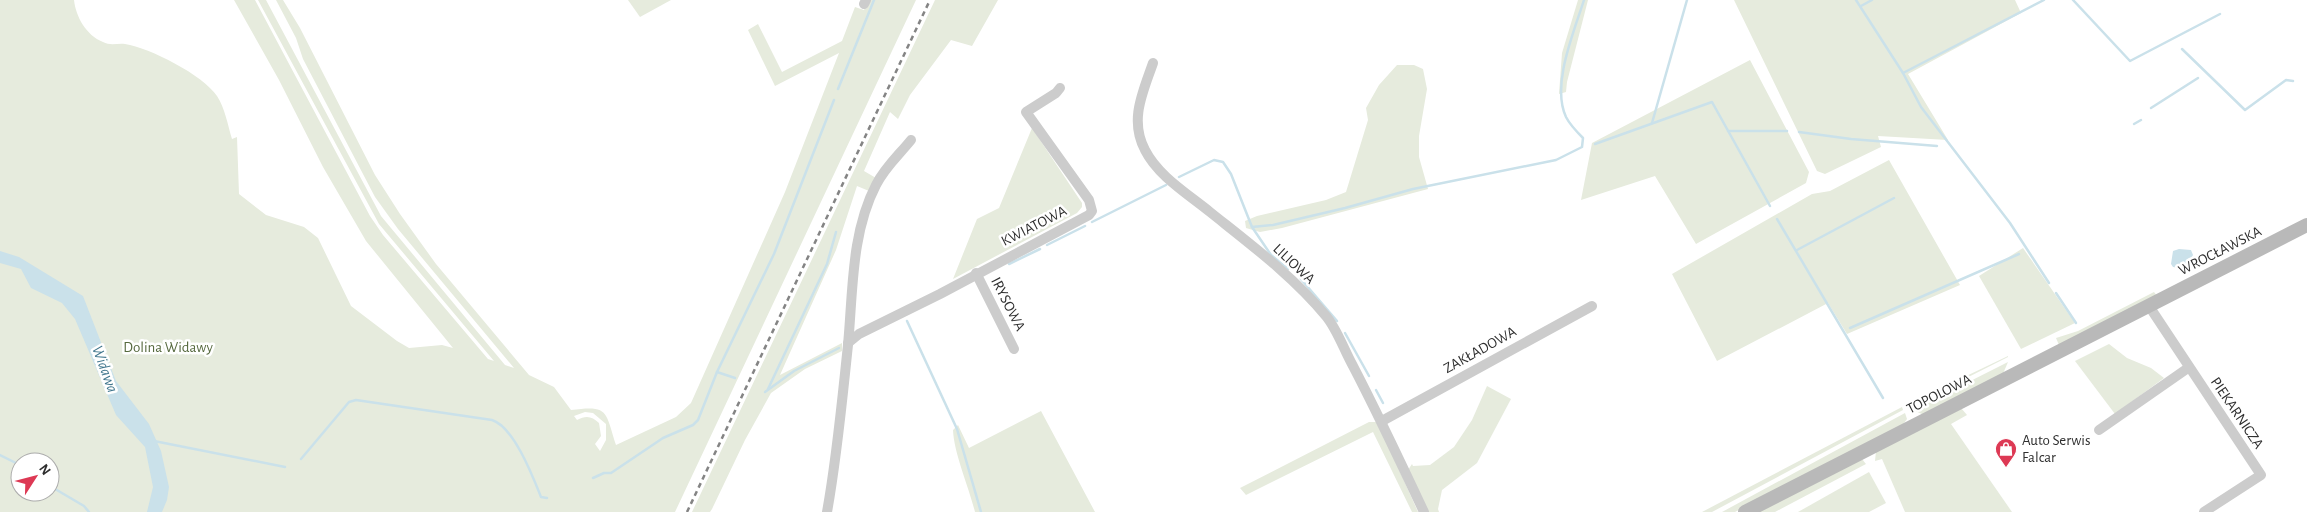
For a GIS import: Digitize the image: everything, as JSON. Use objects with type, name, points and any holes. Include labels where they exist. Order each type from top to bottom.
[{"type":"main road","name":"WROCŁAWSKA","points":[[2148,306],[2307,225]]},
{"type":"main road","name":"TOPOLOWA","points":[[1745,512],[2148,306]]},
{"type":"street","name":"LILIOWA","points":[[1153,63],[1139,102],[1138,114],[1138,128],[1144,148],[1151,162],[1274,266],[1327,317],[1382,422],[1424,512]]},
{"type":"street","name":"KWIATOWA","points":[[848,343],[859,334],[1074,224],[1092,210],[1089,200],[1026,112],[1056,94],[1060,88]]},
{"type":"street","points":[[827,512],[838,437],[856,255],[868,204],[886,168],[912,140]]},
{"type":"street","name":"IRYSOWA","points":[[976,273],[1014,349]]},
{"type":"street","name":"ZAKŁADOWA","points":[[1382,422],[1592,306]]},
{"type":"street","name":"PIEKARNICZA","points":[[2148,306],[2260,475],[2204,512]]},
{"type":"street","points":[[2099,430],[2188,368]]},
{"type":"green space","name":"Dolina Widawy","points":[[0,0],[74,0],[77,13],[83,25],[97,39],[108,44],[125,44],[148,51],[188,71],[200,80],[217,96],[224,111],[232,139],[237,137],[239,194],[266,215],[304,227],[318,238],[351,306],[397,341],[409,348],[442,345],[453,348],[366,241],[323,167],[279,80],[234,0],[255,0],[370,216],[383,235],[488,359],[494,361],[379,224],[258,0],[266,0],[381,216],[505,365],[514,368],[398,229],[375,197],[303,59],[296,38],[276,0],[283,0],[300,28],[375,175],[436,264],[529,375],[554,387],[571,410],[593,409],[604,413],[610,424],[616,445],[676,417],[691,403],[785,192],[839,53],[775,86],[748,30],[758,24],[782,72],[842,41],[855,7],[864,10],[868,0],[916,0],[675,512],[0,512]],"holes":[[[585,412],[593,413],[606,424],[606,440],[600,451],[595,444],[601,436],[599,423],[594,419],[586,417],[577,420],[574,416]]]},
{"type":"green space","points":[[628,0],[671,0],[640,17]]},
{"type":"green space","points":[[935,0],[998,0],[972,46],[951,40],[910,95],[898,119],[890,112],[864,171],[876,178],[869,191],[857,186],[836,250],[780,375],[842,343],[842,351],[805,369],[771,393],[745,440],[712,509],[710,512],[692,512]]},
{"type":"green space","points":[[1578,0],[1588,0],[1566,92],[1559,94],[1562,53]]},
{"type":"green space","points":[[1734,0],[2015,0],[2021,13],[1908,74],[1948,140],[1878,136],[1881,147],[1825,174],[1817,171]]},
{"type":"green space","points":[[1750,60],[1809,172],[1806,183],[1696,244],[1655,176],[1581,200],[1592,143]]},
{"type":"green space","points":[[1397,65],[1414,65],[1423,69],[1427,89],[1419,136],[1419,157],[1428,189],[1282,228],[1260,232],[1246,228],[1245,221],[1257,216],[1326,200],[1346,192],[1368,120],[1366,108],[1379,85]]},
{"type":"green space","points":[[1032,128],[1082,203],[1082,207],[1077,213],[953,279],[977,219],[999,208]]},
{"type":"green space","points":[[1889,160],[1960,285],[1847,334],[1828,303],[1717,361],[1672,274],[1812,194],[1830,191]]},
{"type":"green space","points":[[2023,248],[2075,323],[2021,349],[1979,276]]},
{"type":"green space","points":[[2154,292],[2157,296],[2059,345],[2056,338],[2078,331]]},
{"type":"green space","points":[[2109,344],[2127,358],[2151,368],[2164,378],[2115,414],[2075,361]]},
{"type":"green space","points":[[2008,357],[1911,406],[1910,403]]},
{"type":"green space","points":[[2008,362],[2002,376],[1924,415],[1913,410]]},
{"type":"green space","points":[[1487,386],[1511,399],[1477,463],[1442,490],[1439,512],[1428,512],[1408,470],[1412,464],[1413,466],[1430,465],[1454,447],[1472,420]]},
{"type":"green space","points":[[1902,407],[1903,410],[1712,512],[1702,512]]},
{"type":"green space","points":[[1961,408],[1967,415],[1951,424],[2012,512],[1905,512],[1882,459],[1875,461],[1876,451]]},
{"type":"green space","points":[[1041,411],[1095,512],[975,512],[959,460],[953,430],[958,425],[969,448]]},
{"type":"green space","points":[[1905,413],[1907,419],[1902,426],[1735,512],[1722,512]]},
{"type":"green space","points":[[1369,422],[1376,422],[1379,425],[1418,512],[1412,512],[1373,432],[1246,495],[1240,488]]},
{"type":"green space","points":[[1862,459],[1866,464],[1775,512],[1753,512]]},
{"type":"green space","points":[[1869,472],[1886,503],[1869,512],[1798,512]]},
{"type":"water","points":[[2179,249],[2191,250],[2193,255],[2185,265],[2173,267],[2171,264],[2173,251]]},
{"type":"water","name":"Widawa","points":[[0,251],[19,257],[83,296],[116,381],[149,424],[161,451],[169,487],[167,500],[162,512],[147,512],[153,487],[145,447],[116,415],[75,319],[62,303],[31,288],[21,269],[0,263]]},
{"type":"waterway","points":[[838,89],[874,0]]},
{"type":"waterway","points":[[1179,177],[1214,160],[1223,162],[1231,174],[1252,227],[1273,225],[1413,189],[1556,160],[1582,147],[1583,138],[1566,117],[1562,104],[1561,90],[1562,74],[1584,0]]},
{"type":"waterway","points":[[1652,123],[1687,0]]},
{"type":"waterway","points":[[1856,0],[1903,73],[2044,0]]},
{"type":"waterway","points":[[1861,6],[1872,0]]},
{"type":"waterway","points":[[2073,0],[2130,61],[2220,14]]},
{"type":"waterway","points":[[2182,49],[2245,110],[2286,80],[2293,81]]},
{"type":"waterway","points":[[1903,73],[1921,107],[2010,223],[2049,283]]},
{"type":"waterway","points":[[2151,108],[2198,78]]},
{"type":"waterway","points":[[593,478],[604,473],[611,473],[663,438],[693,425],[698,420],[717,372],[774,254],[834,100]]},
{"type":"waterway","points":[[1595,144],[1712,102],[1770,206]]},
{"type":"waterway","points":[[2134,124],[2141,120]]},
{"type":"waterway","points":[[1728,131],[1787,131]]},
{"type":"waterway","points":[[1799,132],[1851,139],[1937,146]]},
{"type":"waterway","points":[[1092,222],[1166,185]]},
{"type":"waterway","points":[[1797,250],[1894,198]]},
{"type":"waterway","points":[[1777,219],[1883,398]]},
{"type":"waterway","points":[[1047,245],[1085,226]]},
{"type":"waterway","points":[[1252,227],[1271,255],[1288,269]]},
{"type":"waterway","points":[[768,389],[827,264],[836,232]]},
{"type":"waterway","points":[[1009,264],[1040,249]]},
{"type":"waterway","points":[[1850,328],[2019,254]]},
{"type":"waterway","points":[[1300,278],[1337,321]]},
{"type":"waterway","points":[[2056,293],[2076,323]]},
{"type":"waterway","points":[[907,321],[957,429],[981,512]]},
{"type":"waterway","points":[[1345,333],[1369,376]]},
{"type":"waterway","points":[[765,392],[794,371],[839,348]]},
{"type":"waterway","points":[[717,372],[735,378]]},
{"type":"waterway","points":[[1376,390],[1383,403]]},
{"type":"waterway","points":[[301,459],[349,402],[356,400],[492,420],[500,424],[508,432],[522,454],[541,497],[547,498]]},
{"type":"waterway","points":[[154,441],[285,467]]},
{"type":"waterway","points":[[0,455],[10,460]]},
{"type":"waterway","points":[[60,492],[84,506],[89,512]]},
{"type":"railway","points":[[687,512],[930,0]]},
{"type":"place","name":"Auto Serwis Falcar","points":[[2006,468]]}]
